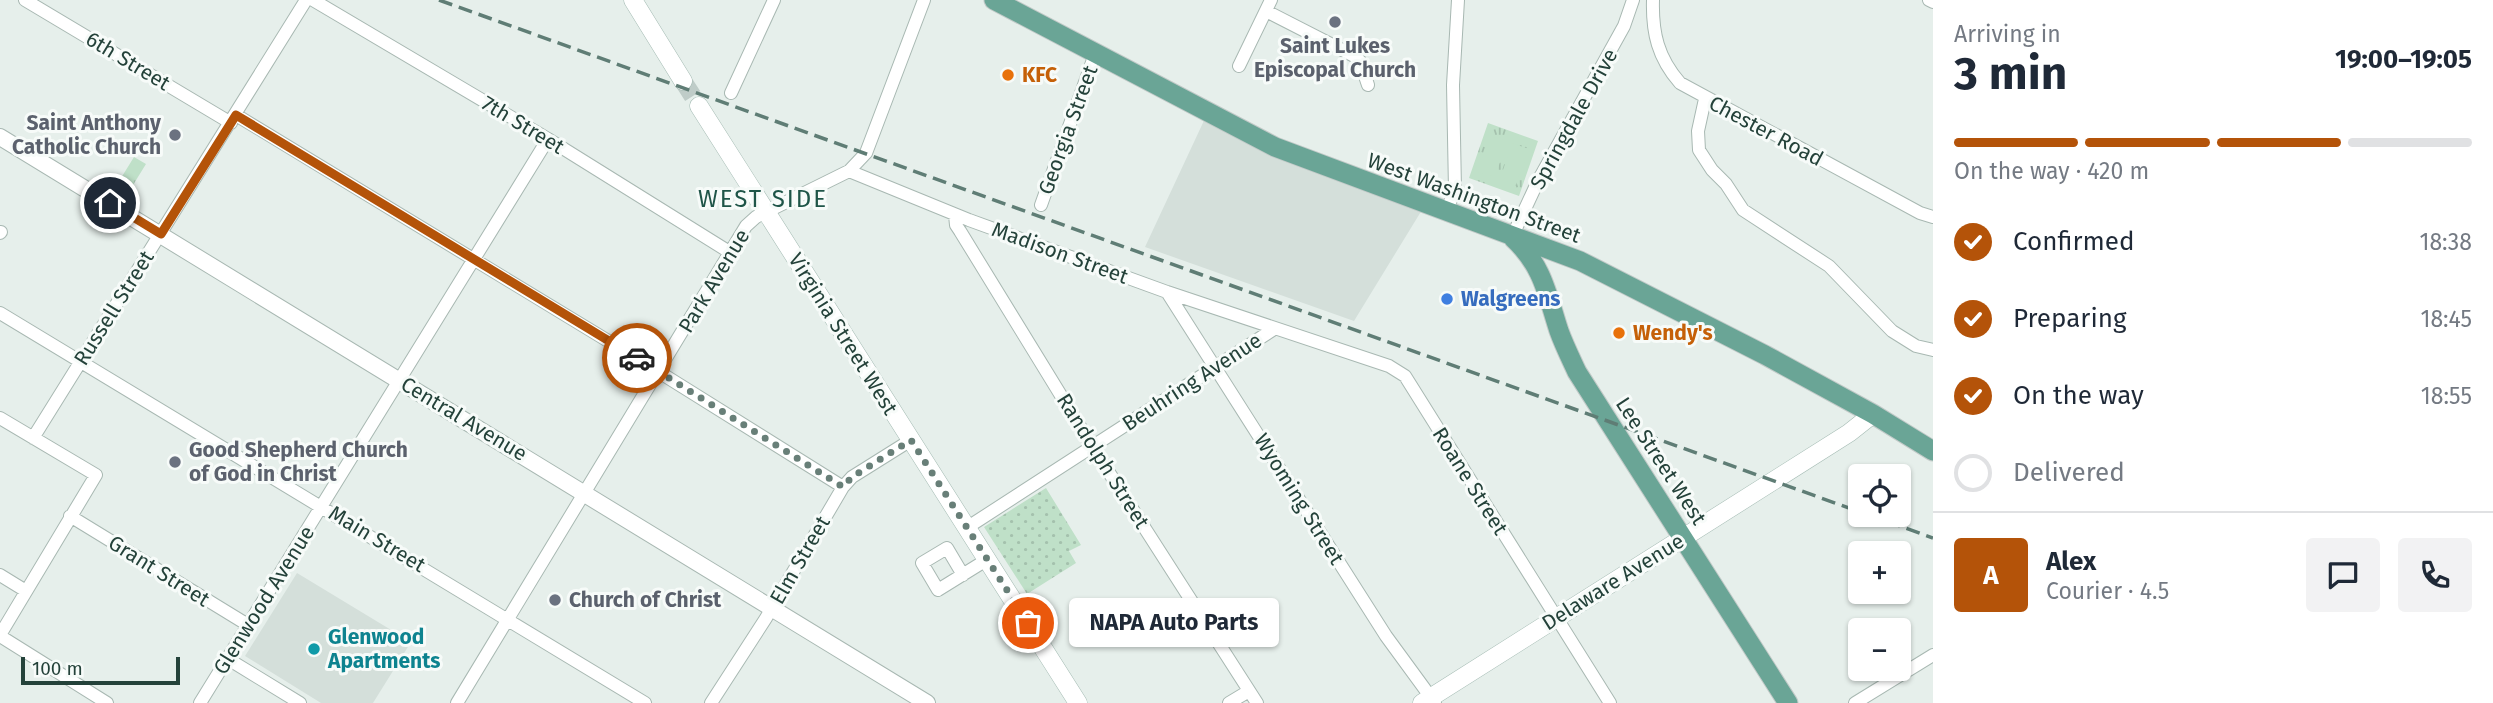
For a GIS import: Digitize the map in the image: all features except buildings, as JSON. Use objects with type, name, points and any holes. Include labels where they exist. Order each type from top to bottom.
[{"type":"main road","points":[[633,0],[683,81]]},
{"type":"main road","name":"West Washington Street","points":[[994,0],[1275,147],[1580,261],[1743,344],[1873,414],[1933,451]]},
{"type":"main road","name":"Virginia Street West","points":[[699,106],[1078,703]]},
{"type":"main road","name":"Lee Street West","points":[[1513,237],[1537,266],[1560,333],[1577,372],[1788,703]]},
{"type":"main road","points":[[1549,298],[1550,271],[1561,263],[1570,263],[1618,281]]},
{"type":"main road","name":"Delaware Avenue","points":[[1429,701],[1849,433],[1873,414]]},
{"type":"street","name":"6th Street","points":[[25,0],[474,259],[843,487]]},
{"type":"street","name":"Russell Street","points":[[33,438],[306,0]]},
{"type":"street","name":"7th Street","points":[[313,0],[548,139],[731,253]]},
{"type":"street","points":[[731,93],[774,0]]},
{"type":"street","name":"Park Avenue","points":[[457,703],[746,226],[756,217],[849,171],[866,153],[924,0]]},
{"type":"street","points":[[1446,212],[1455,190],[1453,85],[1458,0]]},
{"type":"street","name":"Springdale Drive","points":[[1513,237],[1538,181],[1624,26],[1633,0]]},
{"type":"street","name":"Chester Road","points":[[1653,0],[1652,22],[1657,48],[1667,68],[1680,83],[1705,99],[1920,213],[1933,217]]},
{"type":"street","points":[[1239,66],[1269,6],[1354,56],[1360,61],[1368,85]]},
{"type":"street","name":"Georgia Street","points":[[1041,205],[1095,54]]},
{"type":"street","points":[[1705,99],[1698,131],[1699,150],[1743,210],[1829,266],[1892,331],[1916,346],[1933,350]]},
{"type":"street","name":"Central Avenue","points":[[0,137],[927,703]]},
{"type":"street","name":"Glenwood Avenue","points":[[201,703],[548,139]]},
{"type":"street","name":"Madison Street","points":[[849,171],[955,215],[1274,329]]},
{"type":"street","name":"Randolph Street","points":[[955,215],[960,232],[1092,446],[1257,703]]},
{"type":"street","name":"Wyoming Street","points":[[1167,292],[1429,701]]},
{"type":"street","name":"Main Street","points":[[0,313],[82,360],[645,703]]},
{"type":"street","name":"Beuhring Avenue","points":[[968,527],[1274,329]]},
{"type":"street","name":"Roane Street","points":[[1274,329],[1389,366],[1405,376],[1610,703]]},
{"type":"street","points":[[0,418],[96,475],[0,636],[107,703]]},
{"type":"street","name":"Elm Street","points":[[711,703],[772,608],[843,487],[852,477],[911,440]]},
{"type":"street","name":"Grant Street","points":[[70,516],[248,625]]},
{"type":"street","points":[[963,575],[988,559]]},
{"type":"street","points":[[0,575],[26,591]]},
{"type":"street","points":[[1855,703],[1933,655]]},
{"type":"street","points":[[228,659],[299,703]]},
{"type":"street","points":[[1229,703],[1249,691]]},
{"type":"shaded area","points":[[1208,112],[1425,205],[1354,321],[1145,247]]},
{"type":"shaded area","points":[[297,573],[411,642],[373,703],[321,703],[245,656]]},
{"type":"green space","points":[[1488,123],[1538,141],[1519,196],[1469,178]]},
{"type":"green space","points":[[1490,136],[1507,141],[1495,177],[1478,172]]},
{"type":"green space","points":[[1512,143],[1529,149],[1516,185],[1500,179]]},
{"type":"green space","points":[[134,157],[146,164],[125,198],[113,191]]},
{"type":"green space","points":[[1046,488],[1081,545],[1069,551],[1076,563],[1027,594],[984,527]]},
{"type":"tunnel","points":[[683,81],[699,106]]},
{"type":"railway","points":[[439,0],[1848,508]]},
{"type":"railway","points":[[1903,527],[1933,538]]},
{"type":"way so far","points":[[637,358],[843,487],[852,477],[911,440],[1028,623]]},
{"type":"place","name":"Saint Lukes Episcopal Church","points":[[1335,22]]},
{"type":"place","name":"KFC","points":[[1008,75]]},
{"type":"place","name":"Saint Anthony Catholic Church","points":[[175,135]]},
{"type":"place","name":"Walgreens","points":[[1447,299]]},
{"type":"place","name":"Wendy's","points":[[1619,333]]},
{"type":"place","name":"Good Shepherd Church of God in Christ","points":[[175,462]]},
{"type":"place","name":"Church of Christ","points":[[555,600]]},
{"type":"place","name":"NAPA Auto Parts","points":[[1028,623]]},
{"type":"place","name":"Glenwood Apartments","points":[[314,649]]},
{"type":"district","name":"WEST SIDE","points":[[763,199]]},
{"type":"route","points":[[110,203],[161,234],[236,115],[637,358]]}]
